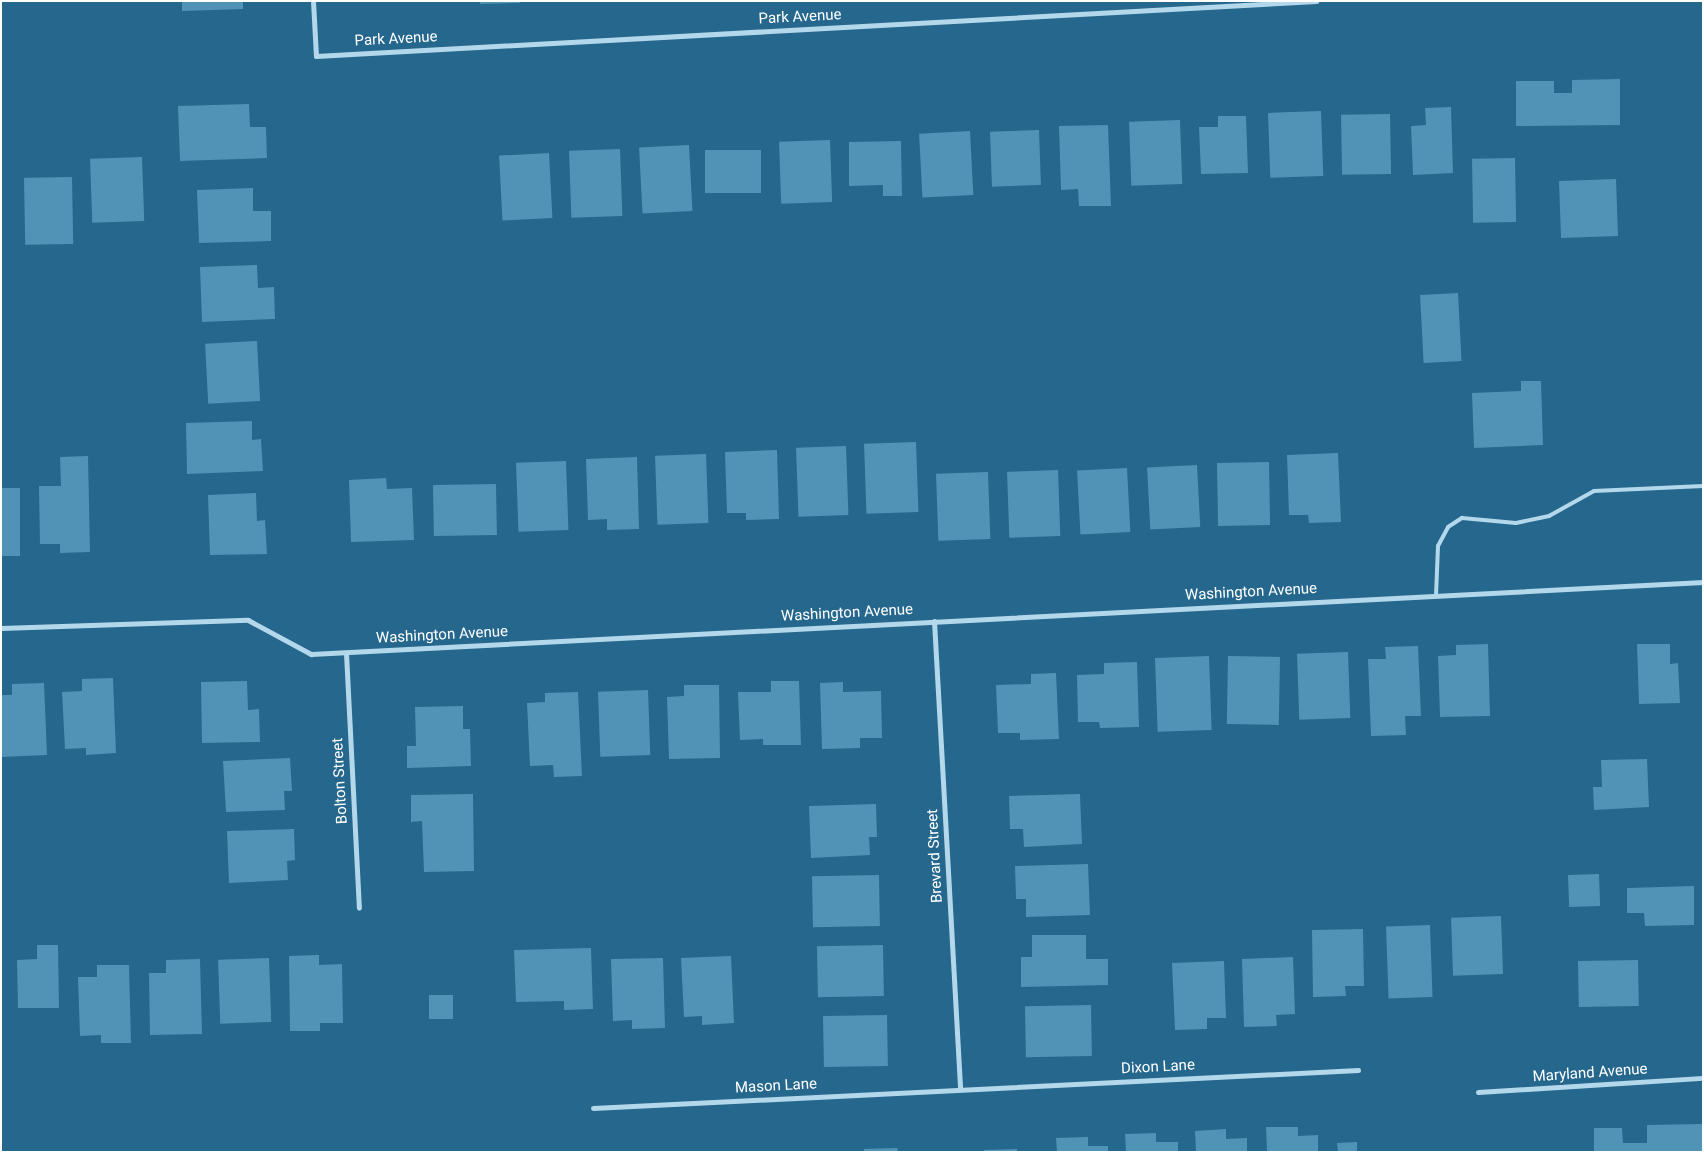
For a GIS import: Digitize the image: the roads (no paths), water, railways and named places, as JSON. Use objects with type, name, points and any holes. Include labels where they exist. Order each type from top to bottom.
[{"type":"street","name":"Park Avenue","points":[[313,1],[316,56],[1316,1]]},
{"type":"street","name":"Washington Avenue","points":[[1,628],[223,618],[248,620],[311,654],[1703,582]]},
{"type":"street","name":"Brevard Street","points":[[934,621],[960,1089]]},
{"type":"street","name":"Bolton Street","points":[[346,653],[359,908]]},
{"type":"street","name":"Dixon Lane","points":[[960,1089],[1358,1070]]},
{"type":"street","name":"Maryland Avenue","points":[[1478,1092],[1703,1078]]},
{"type":"street","name":"Mason Lane","points":[[593,1108],[960,1089]]},
{"type":"lane","points":[[1436,596],[1438,546],[1448,527],[1462,518],[1516,523],[1549,516],[1594,491],[1703,486]]}]
